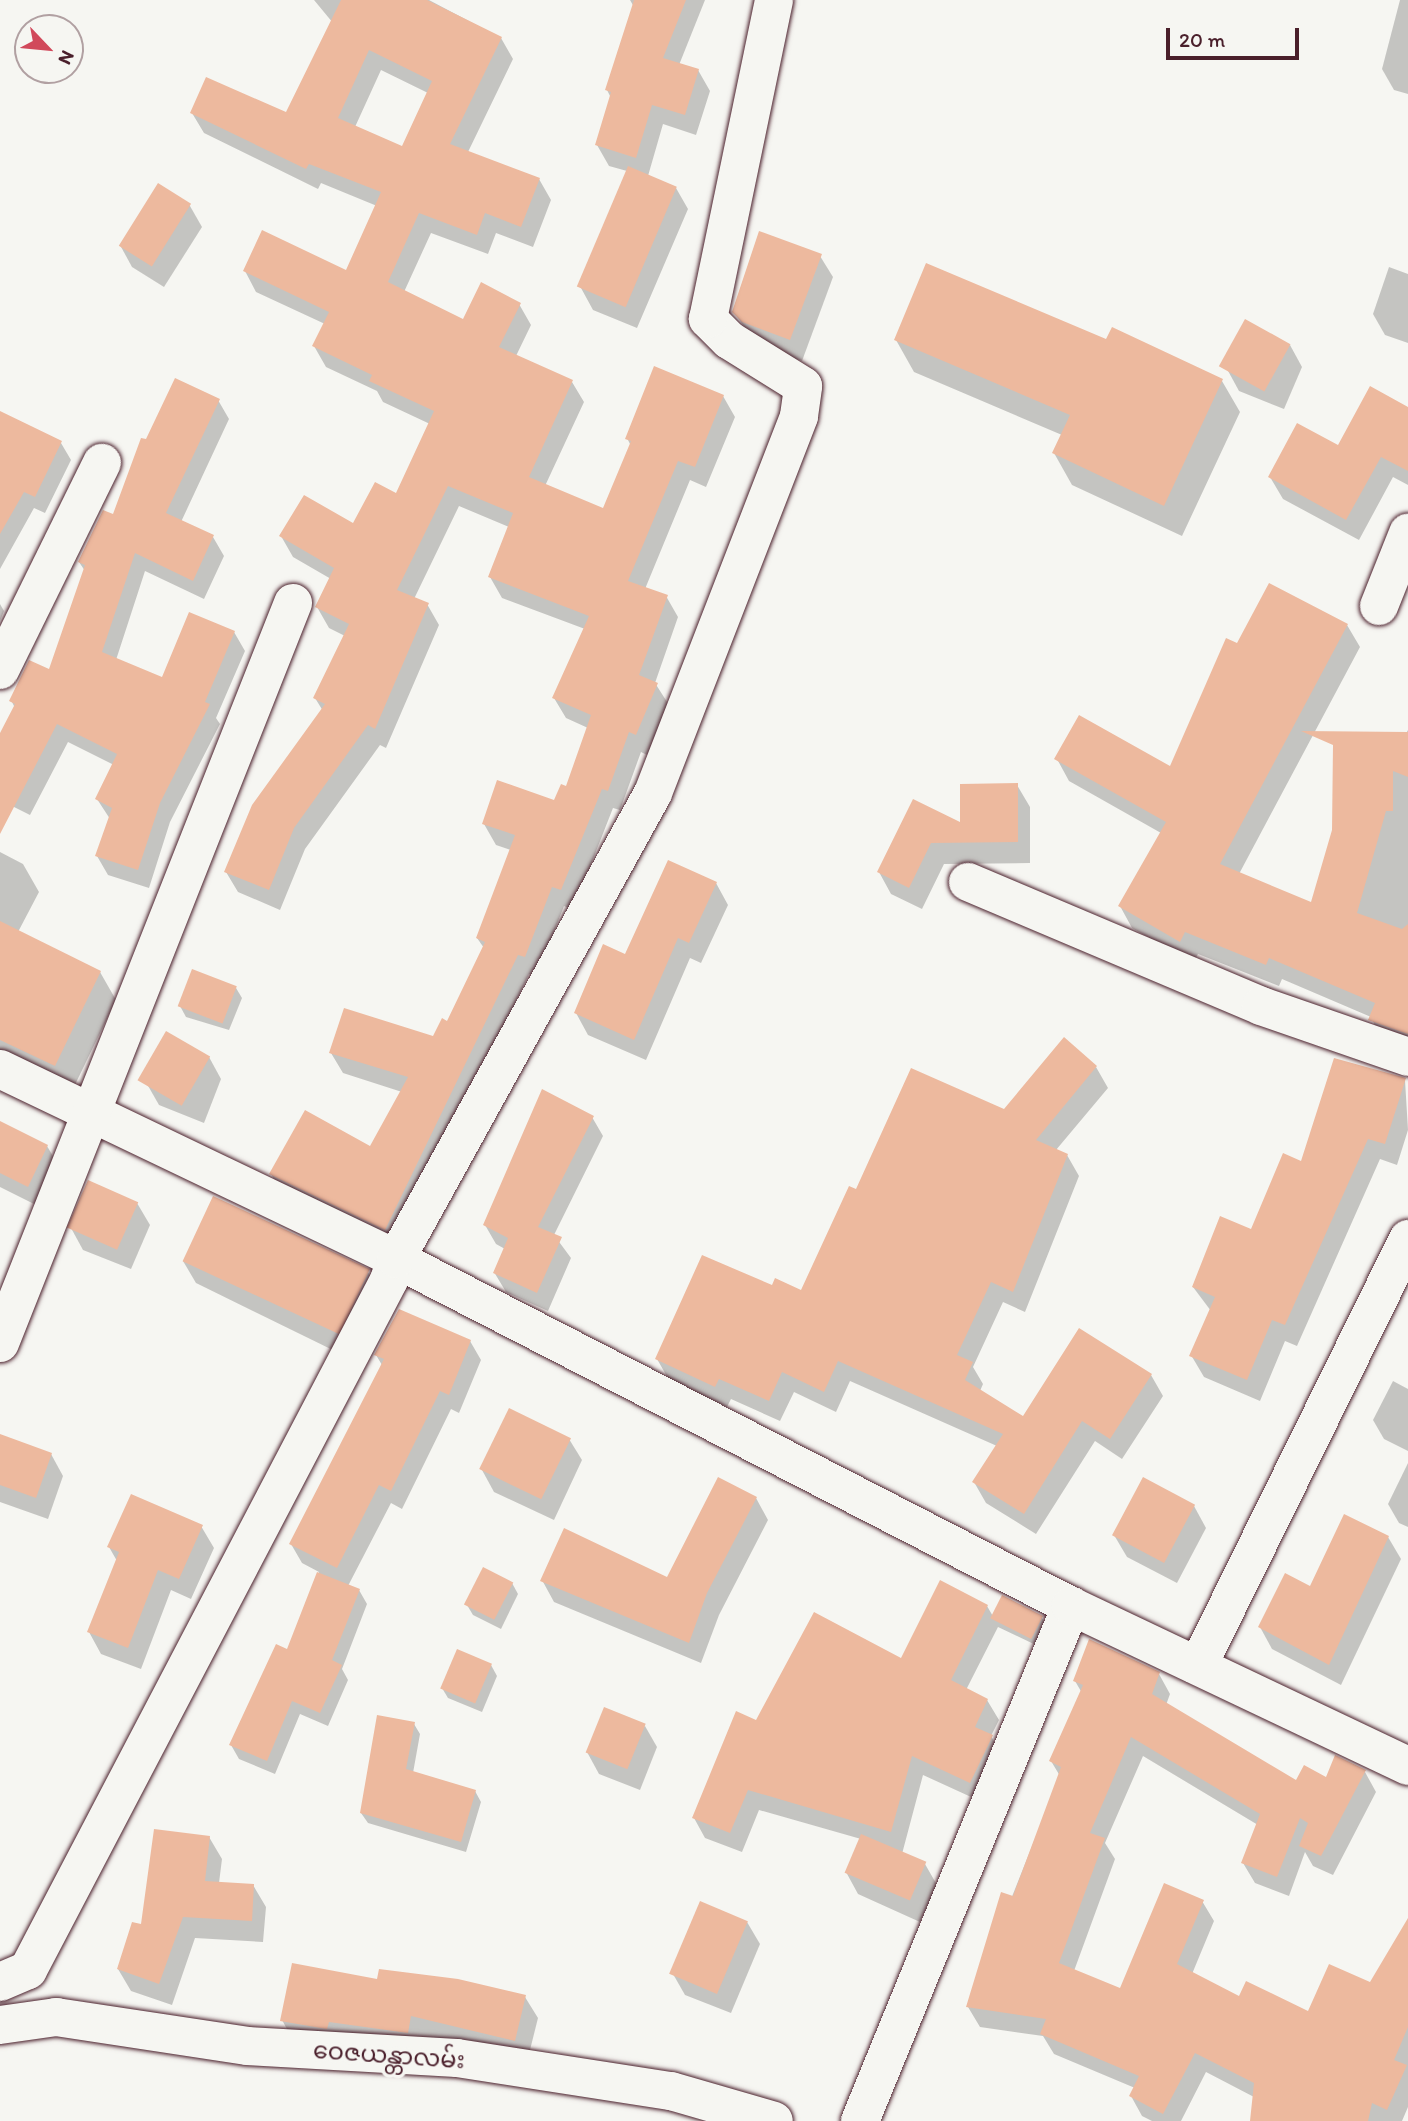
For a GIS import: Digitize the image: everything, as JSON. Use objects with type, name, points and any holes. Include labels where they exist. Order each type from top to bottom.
[{"type":"street","points":[[0,1982],[28,1970],[389,1280],[396,1259],[653,793],[799,415],[803,386],[729,340],[708,319],[774,0]]},
{"type":"street","points":[[0,670],[102,463]]},
{"type":"street","points":[[1379,606],[1408,533]]},
{"type":"street","points":[[0,1343],[293,603]]},
{"type":"street","points":[[968,882],[1261,1006],[1408,1056]]},
{"type":"street","points":[[0,1069],[396,1259],[1071,1605],[1408,1766]]},
{"type":"street","points":[[1198,1666],[1408,1239]]},
{"type":"street","points":[[860,2121],[1071,1605]]},
{"type":"street","name":"ဝေဇယန္တာလမ်း","points":[[0,2025],[56,2017],[247,2046],[457,2058],[671,2091],[774,2121]]},
{"type":"building","points":[[341,0],[427,0],[502,37],[450,144],[540,178],[521,227],[485,213],[477,235],[419,213],[388,282],[463,319],[481,282],[521,303],[499,347],[573,380],[529,477],[603,508],[631,441],[625,439],[654,366],[724,395],[695,467],[678,461],[628,581],[668,595],[639,675],[658,683],[636,735],[629,732],[608,791],[602,789],[561,890],[552,887],[525,957],[518,955],[385,1230],[269,1174],[305,1110],[370,1146],[408,1077],[329,1053],[344,1008],[433,1036],[442,1018],[447,1021],[485,942],[476,938],[515,835],[482,824],[497,780],[554,800],[561,784],[566,786],[591,715],[552,698],[589,616],[488,577],[513,513],[448,486],[397,590],[429,603],[375,729],[368,725],[294,828],[269,890],[224,872],[252,805],[325,704],[313,698],[349,624],[315,607],[334,568],[279,536],[304,495],[353,523],[375,482],[396,493],[434,411],[369,381],[372,375],[312,346],[329,312],[243,271],[262,230],[346,270],[381,192],[309,164],[306,169],[190,113],[206,77],[286,112]],"holes":[[[369,50],[432,81],[402,146],[338,118]]]},
{"type":"building","points":[[634,0],[686,0],[663,58],[699,69],[685,115],[652,105],[636,158],[595,145],[611,92],[605,90]]},
{"type":"building","points":[[628,166],[677,187],[626,307],[577,287]]},
{"type":"building","points":[[158,183],[191,204],[152,266],[119,246]]},
{"type":"building","points":[[759,231],[822,254],[790,340],[742,322],[732,312]]},
{"type":"building","points":[[926,263],[1106,339],[1112,327],[1223,379],[1164,506],[1052,453],[1070,415],[894,340]]},
{"type":"building","points":[[1245,319],[1290,344],[1264,391],[1219,366]]},
{"type":"building","points":[[175,378],[220,399],[166,513],[214,535],[193,581],[135,553],[102,652],[162,677],[189,612],[235,631],[205,702],[210,704],[160,803],[138,870],[95,856],[112,808],[95,799],[117,754],[57,724],[0,834],[0,733],[15,704],[9,701],[29,660],[49,669],[85,565],[78,562],[103,510],[113,514],[141,438],[146,439]]},
{"type":"building","points":[[1370,386],[1408,407],[1408,471],[1381,457],[1346,520],[1268,477],[1297,423],[1338,445]]},
{"type":"building","points":[[0,411],[62,441],[35,497],[24,492],[0,534]]},
{"type":"building","points":[[1269,583],[1348,624],[1220,864],[1311,902],[1332,830],[1333,745],[1301,731],[1408,732],[1408,777],[1393,771],[1393,811],[1386,811],[1357,913],[1402,929],[1408,924],[1408,1034],[1368,1020],[1375,1003],[1269,958],[1266,965],[1185,932],[1180,942],[1118,906],[1166,822],[1054,759],[1079,715],[1170,766],[1226,638],[1237,643]]},
{"type":"building","points":[[1018,783],[1018,842],[931,843],[909,888],[877,872],[913,799],[960,822],[960,784]]},
{"type":"building","points":[[668,860],[717,882],[689,943],[678,938],[634,1040],[574,1013],[603,944],[625,954]]},
{"type":"building","points":[[0,921],[101,971],[55,1066],[0,1040]]},
{"type":"building","points":[[192,969],[237,986],[222,1024],[178,1006]]},
{"type":"building","points":[[166,1031],[210,1056],[182,1106],[138,1080]]},
{"type":"building","points":[[1064,1037],[1097,1066],[1036,1140],[1068,1154],[1013,1292],[991,1282],[957,1355],[973,1362],[965,1380],[1023,1416],[1079,1328],[1152,1374],[1110,1439],[1082,1421],[1024,1514],[972,1482],[1003,1434],[838,1361],[824,1392],[782,1372],[769,1401],[719,1379],[715,1387],[655,1359],[702,1255],[772,1285],[775,1278],[801,1290],[849,1186],[856,1189],[911,1068],[1004,1109]]},
{"type":"building","points":[[1334,1058],[1406,1078],[1385,1144],[1368,1139],[1285,1325],[1272,1320],[1247,1380],[1189,1356],[1215,1297],[1192,1287],[1220,1216],[1251,1229],[1283,1153],[1301,1161]]},
{"type":"building","points":[[542,1089],[594,1116],[538,1227],[562,1237],[537,1293],[493,1273],[508,1238],[483,1225]]},
{"type":"building","points":[[0,1121],[48,1145],[28,1187],[0,1173]]},
{"type":"building","points":[[88,1180],[138,1202],[117,1250],[67,1228]]},
{"type":"building","points":[[213,1196],[370,1269],[339,1334],[183,1261]]},
{"type":"building","points":[[399,1309],[471,1340],[449,1395],[440,1391],[391,1491],[379,1485],[337,1568],[289,1544],[384,1359],[374,1355]]},
{"type":"building","points":[[509,1408],[571,1438],[541,1499],[479,1469]]},
{"type":"building","points":[[0,1434],[52,1453],[36,1498],[0,1485]]},
{"type":"building","points":[[718,1477],[757,1497],[707,1593],[689,1643],[540,1581],[564,1528],[667,1577]]},
{"type":"building","points":[[1143,1477],[1195,1505],[1164,1563],[1112,1535]]},
{"type":"building","points":[[131,1494],[203,1525],[179,1579],[158,1570],[128,1648],[87,1632],[119,1552],[107,1547]]},
{"type":"building","points":[[1344,1514],[1389,1536],[1329,1665],[1258,1627],[1285,1573],[1310,1586]]},
{"type":"building","points":[[483,1567],[513,1582],[494,1620],[464,1604]]},
{"type":"building","points":[[317,1572],[360,1589],[332,1660],[342,1665],[320,1713],[292,1701],[267,1761],[229,1745],[276,1644],[287,1649]]},
{"type":"building","points":[[940,1580],[988,1605],[951,1680],[988,1699],[975,1727],[993,1735],[970,1783],[912,1756],[891,1832],[748,1790],[730,1833],[692,1818],[736,1711],[756,1720],[814,1612],[901,1658]]},
{"type":"building","points":[[1002,1595],[1043,1616],[1031,1639],[990,1618]]},
{"type":"building","points":[[1089,1639],[1160,1672],[1152,1694],[1296,1780],[1304,1765],[1326,1777],[1335,1755],[1366,1770],[1321,1856],[1299,1846],[1308,1823],[1300,1818],[1277,1877],[1241,1863],[1260,1814],[1131,1737],[1090,1833],[1105,1838],[1059,1963],[1120,1988],[1164,1883],[1204,1900],[1177,1964],[1239,1996],[1246,1981],[1308,2011],[1329,1964],[1370,1982],[1408,1918],[1408,2027],[1394,2060],[1407,2065],[1387,2110],[1372,2103],[1368,2121],[1250,2121],[1254,2083],[1195,2053],[1163,2114],[1129,2096],[1139,2076],[1040,2034],[1046,2019],[966,2007],[1001,1892],[1013,1896],[1061,1767],[1049,1761],[1083,1685],[1073,1681]]},
{"type":"building","points":[[457,1649],[492,1664],[475,1703],[440,1689]]},
{"type":"building","points":[[604,1707],[646,1724],[627,1769],[586,1752]]},
{"type":"building","points":[[377,1715],[415,1722],[406,1769],[476,1790],[461,1842],[360,1813]]},
{"type":"building","points":[[154,1829],[210,1836],[205,1881],[254,1884],[252,1921],[183,1917],[159,1984],[117,1969],[132,1922],[141,1924]]},
{"type":"building","points":[[861,1834],[926,1862],[910,1900],[845,1873]]},
{"type":"building","points":[[700,1901],[748,1921],[717,1994],[669,1974]]},
{"type":"building","points":[[292,1963],[377,1979],[379,1969],[458,1979],[526,1995],[515,2041],[411,2016],[408,2033],[329,2022],[327,2029],[280,2021]]}]
